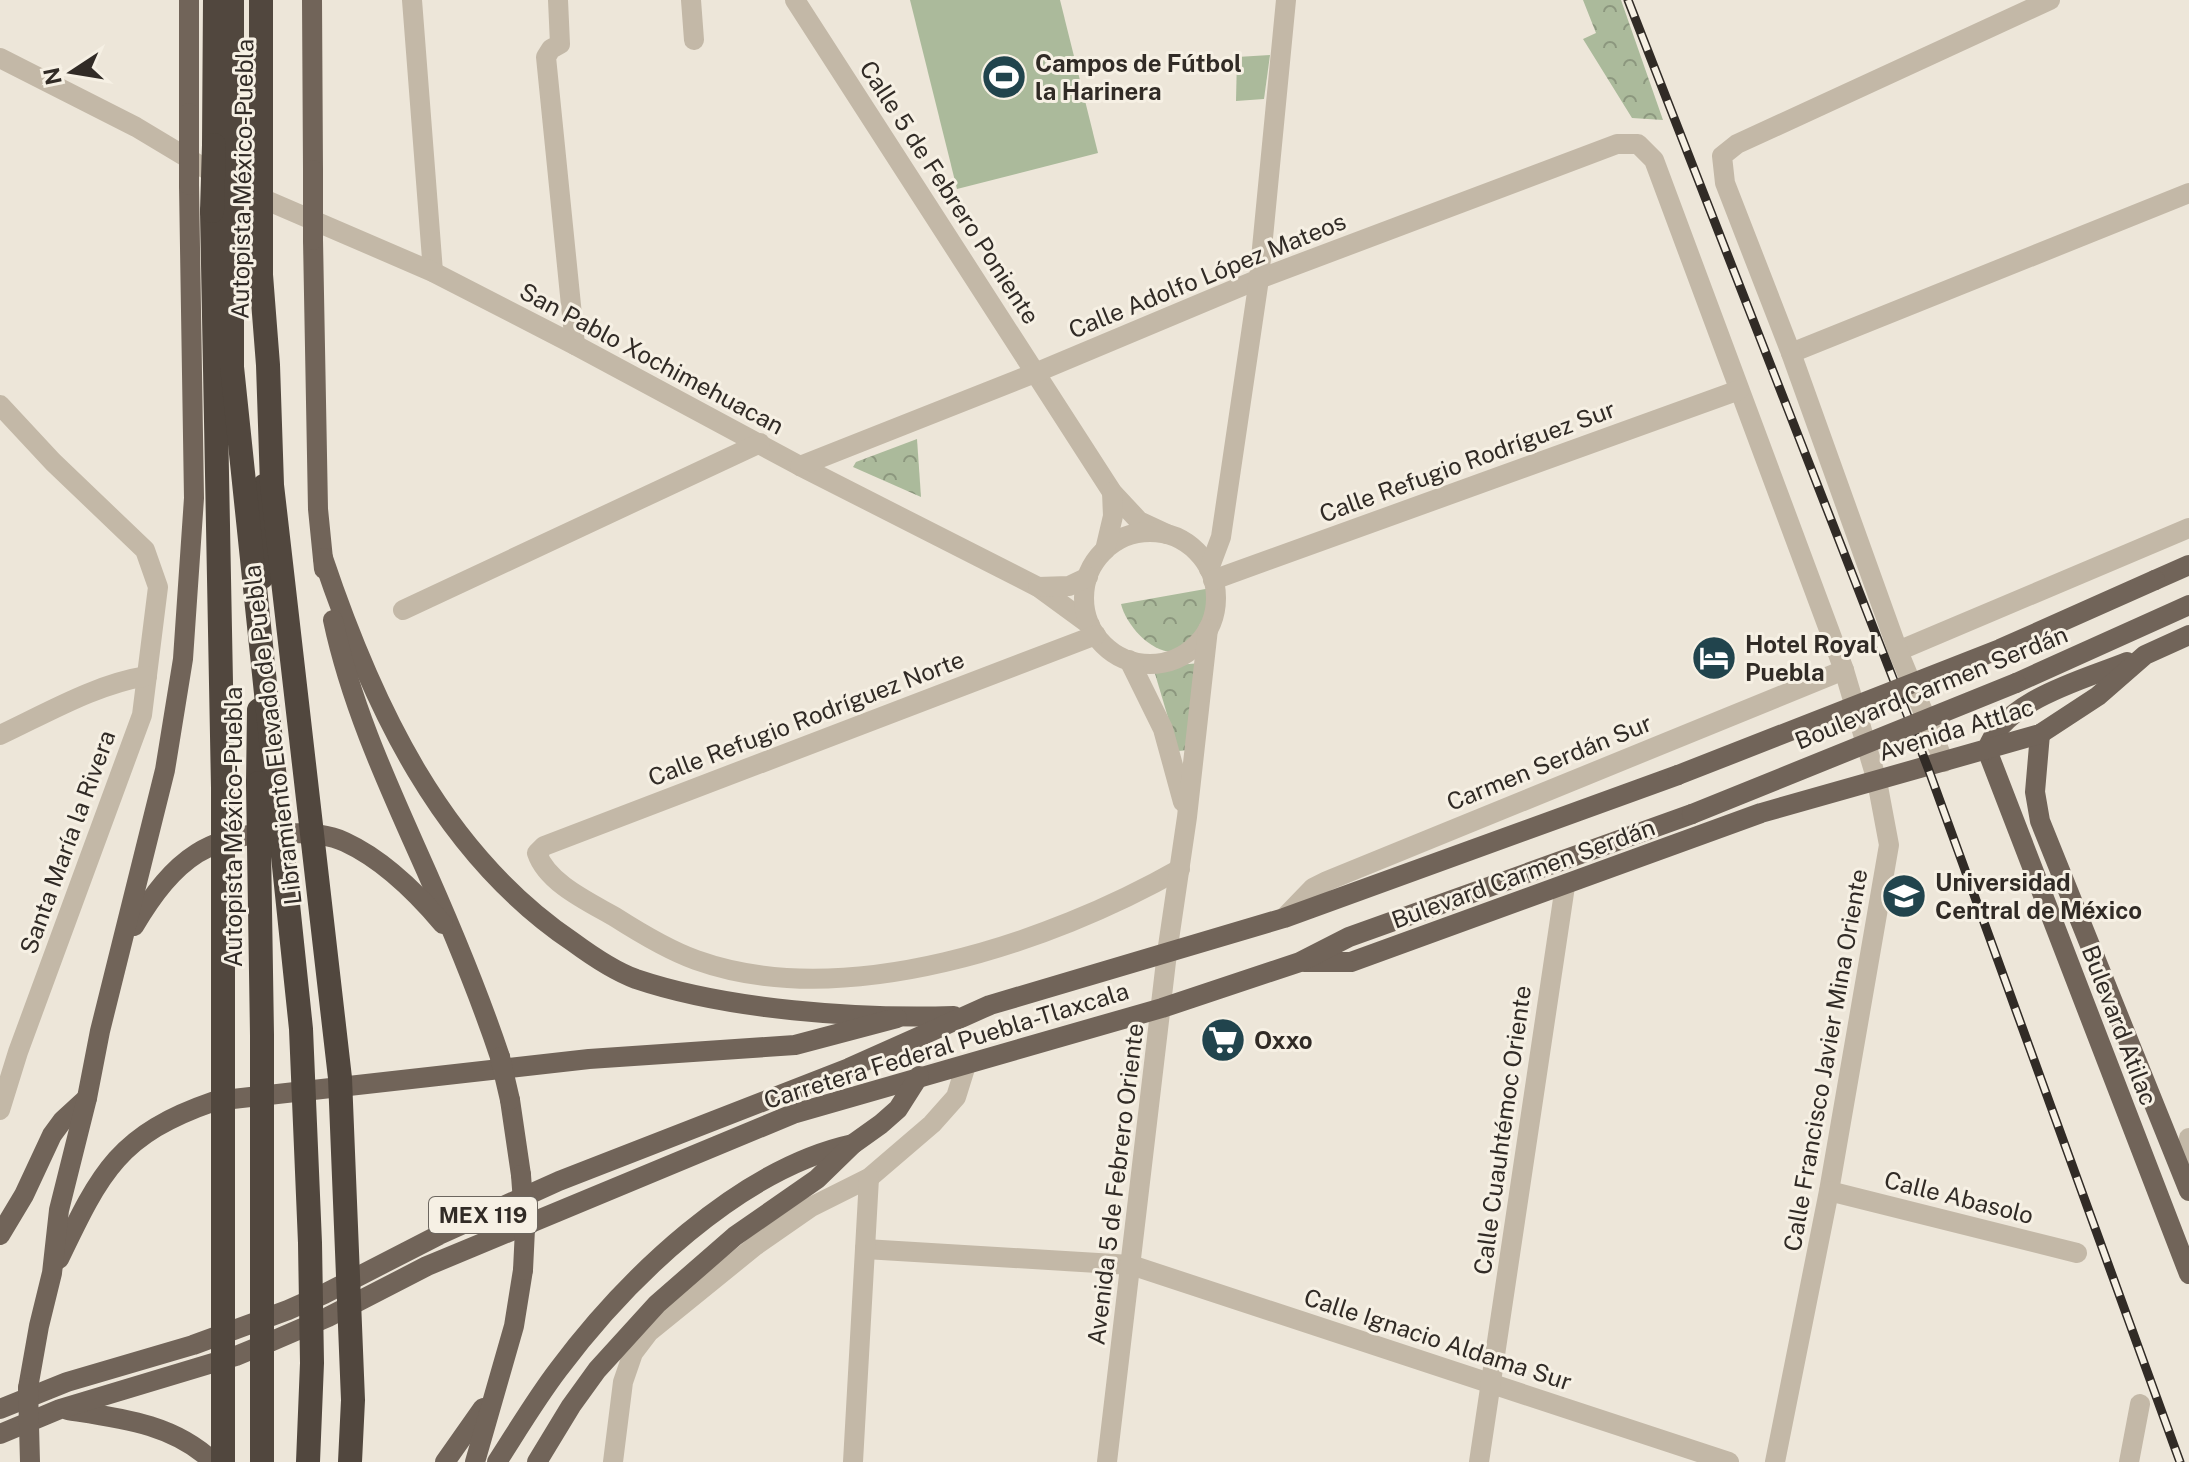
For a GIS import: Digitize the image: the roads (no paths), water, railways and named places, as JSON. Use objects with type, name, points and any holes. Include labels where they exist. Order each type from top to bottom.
[{"type":"highway","name":"Autopista México-Puebla","points":[[215,0],[212,211],[223,788],[223,1462]]},
{"type":"highway","name":"Libramiento Elevado de Puebla","points":[[232,0],[232,367],[301,1029],[312,1363],[308,1462]]},
{"type":"highway","name":"Libramiento Elevado de Puebla","points":[[261,0],[261,275],[272,485],[340,1078],[353,1400],[350,1462]]},
{"type":"highway","name":"Autopista México-Puebla","points":[[262,1462],[263,1050],[258,783],[272,0]]},
{"type":"main road","points":[[30,1462],[28,1388],[52,1273],[59,1210],[175,720],[184,644],[194,498],[189,0]]},
{"type":"main road","points":[[312,0],[317,459],[323,558],[336,632],[369,740],[479,993],[510,1100],[521,1175],[525,1229],[523,1270],[514,1326],[475,1462]]},
{"type":"main road","points":[[323,558],[356,651],[419,775],[485,866],[533,913],[584,950],[635,978],[735,1002],[897,1018],[966,1015]]},
{"type":"main road","name":"Boulevard Carmen Serdán","points":[[1678,775],[2000,649],[2189,565]]},
{"type":"main road","name":"Boulevard Carmen Serdán","points":[[1692,814],[2016,683],[2189,605]]},
{"type":"main road","name":"Avenida Attlac","points":[[1761,813],[2040,734],[2098,696],[2145,655],[2189,635]]},
{"type":"main road","points":[[1987,750],[1991,737],[2007,718],[2040,698],[2145,655]]},
{"type":"main road","name":"Bulevard Atilac","points":[[2040,734],[2035,792],[2040,821],[2186,1182]]},
{"type":"main road","name":"Bulevard Atilac","points":[[1987,750],[2189,1274]]},
{"type":"main road","name":"Carretera Federal Puebla-Tlaxcala","points":[[0,1409],[67,1382],[165,1354],[288,1310],[439,1235],[559,1181],[849,1068],[990,1005],[1284,918],[1678,775]]},
{"type":"main road","name":"Bulevard Carmen Serdán","points":[[1300,962],[1351,962],[1761,813]]},
{"type":"main road","name":"Carretera Federal Puebla-Tlaxcala","points":[[0,1434],[60,1409],[236,1356],[328,1317],[427,1266],[793,1114],[1162,1008],[1300,962],[1349,937],[1692,814]]},
{"type":"main road","points":[[123,944],[179,866],[206,846],[231,837],[269,831],[325,836],[344,841],[366,854],[427,905],[463,954]]},
{"type":"main road","points":[[52,1273],[94,1189],[123,1150],[164,1121],[215,1101],[589,1059],[795,1045],[897,1018]]},
{"type":"main road","points":[[537,1462],[597,1370],[657,1304],[735,1236],[817,1179],[853,1144],[898,1109],[919,1076]]},
{"type":"main road","points":[[0,1235],[24,1195],[52,1135],[87,1098]]},
{"type":"main road","points":[[497,1462],[556,1372],[633,1283],[706,1218],[747,1191],[808,1156],[853,1144]]},
{"type":"main road","points":[[445,1462],[474,1423],[498,1379]]},
{"type":"main road","points":[[60,1409],[155,1427],[201,1450],[213,1462]]},
{"type":"street","points":[[412,0],[433,272]]},
{"type":"street","points":[[558,0],[560,44],[551,49],[546,57],[575,345]]},
{"type":"street","points":[[691,0],[694,40]]},
{"type":"street","name":"Calle 5 de Febrero Poniente","points":[[795,0],[1112,492],[1139,521],[1167,534]]},
{"type":"street","points":[[1112,492],[1113,516],[1105,550],[1088,577],[1085,605],[1093,630],[1111,651],[1129,660],[1154,664],[1174,659],[1196,645],[1208,629],[1215,605],[1211,575],[1221,537],[1259,279],[1286,0]]},
{"type":"street","points":[[1944,762],[1898,651],[1791,353],[1725,183],[1722,156],[1737,144],[2050,0]]},
{"type":"street","name":"San Pablo Xochimehuacan","points":[[0,58],[136,127],[236,187],[433,272],[800,466],[1038,587],[1093,630]]},
{"type":"street","name":"Calle Adolfo López Mateos","points":[[800,466],[1035,373],[1259,279],[1617,144],[1638,144]]},
{"type":"street","name":"Calle Francisco Javier Mina Oriente","points":[[1638,144],[1654,160],[1844,670],[1877,781],[1887,827],[1888,862],[1829,1191],[1775,1462]]},
{"type":"street","points":[[1791,353],[2189,193]]},
{"type":"street","name":"Calle Refugio Rodríguez Sur","points":[[1211,575],[1739,390]]},
{"type":"street","name":"Santa María la Rivera","points":[[0,405],[53,462],[145,550],[158,587],[142,715],[9,1055],[0,1110]]},
{"type":"street","points":[[403,610],[760,443]]},
{"type":"street","points":[[1898,651],[2189,528]]},
{"type":"street","points":[[1105,550],[1134,534],[1167,534],[1189,545],[1211,575]]},
{"type":"street","points":[[1038,587],[1069,586],[1088,577]]},
{"type":"street","name":"Avenida 5 de Febrero Oriente","points":[[1107,1462],[1208,629]]},
{"type":"street","name":"Calle Refugio Rodríguez Norte","points":[[1093,630],[544,846],[537,853],[541,865],[565,885],[630,927],[696,960],[780,977],[818,978],[894,972],[1023,940],[1111,905],[1180,869]]},
{"type":"street","name":"Avenida 5 de Febrero Oriente","points":[[1129,660],[1163,729],[1187,817]]},
{"type":"street","name":"Carmen Serdán Sur","points":[[1284,918],[1313,888],[1327,881],[1844,670]]},
{"type":"street","points":[[0,735],[105,687],[128,678],[147,676]]},
{"type":"street","points":[[142,715],[175,720]]},
{"type":"street","name":"Calle Cuauhtémoc Oriente","points":[[1479,1462],[1565,886]]},
{"type":"street","points":[[613,1462],[623,1382],[633,1353],[649,1332],[766,1238],[811,1207],[869,1178],[932,1124],[956,1097],[966,1065]]},
{"type":"street","points":[[2186,1182],[2189,1138]]},
{"type":"street","points":[[853,1462],[869,1178]]},
{"type":"street","name":"Calle Abasolo","points":[[1829,1191],[2077,1253]]},
{"type":"street","name":"Calle Ignacio Aldama Sur","points":[[865,1249],[1131,1265],[1729,1462]]},
{"type":"street","points":[[2129,1462],[2140,1404]]},
{"type":"railway","points":[[1628,0],[1928,768],[2180,1462]]},
{"type":"place","name":"Campos de Fútbol la Harinera","points":[[1004,77]]},
{"type":"place","name":"Hotel Royal Puebla","points":[[1714,658]]},
{"type":"place","name":"Universidad Central de México","points":[[1904,896]]},
{"type":"place","name":"Oxxo","points":[[1223,1040]]}]
